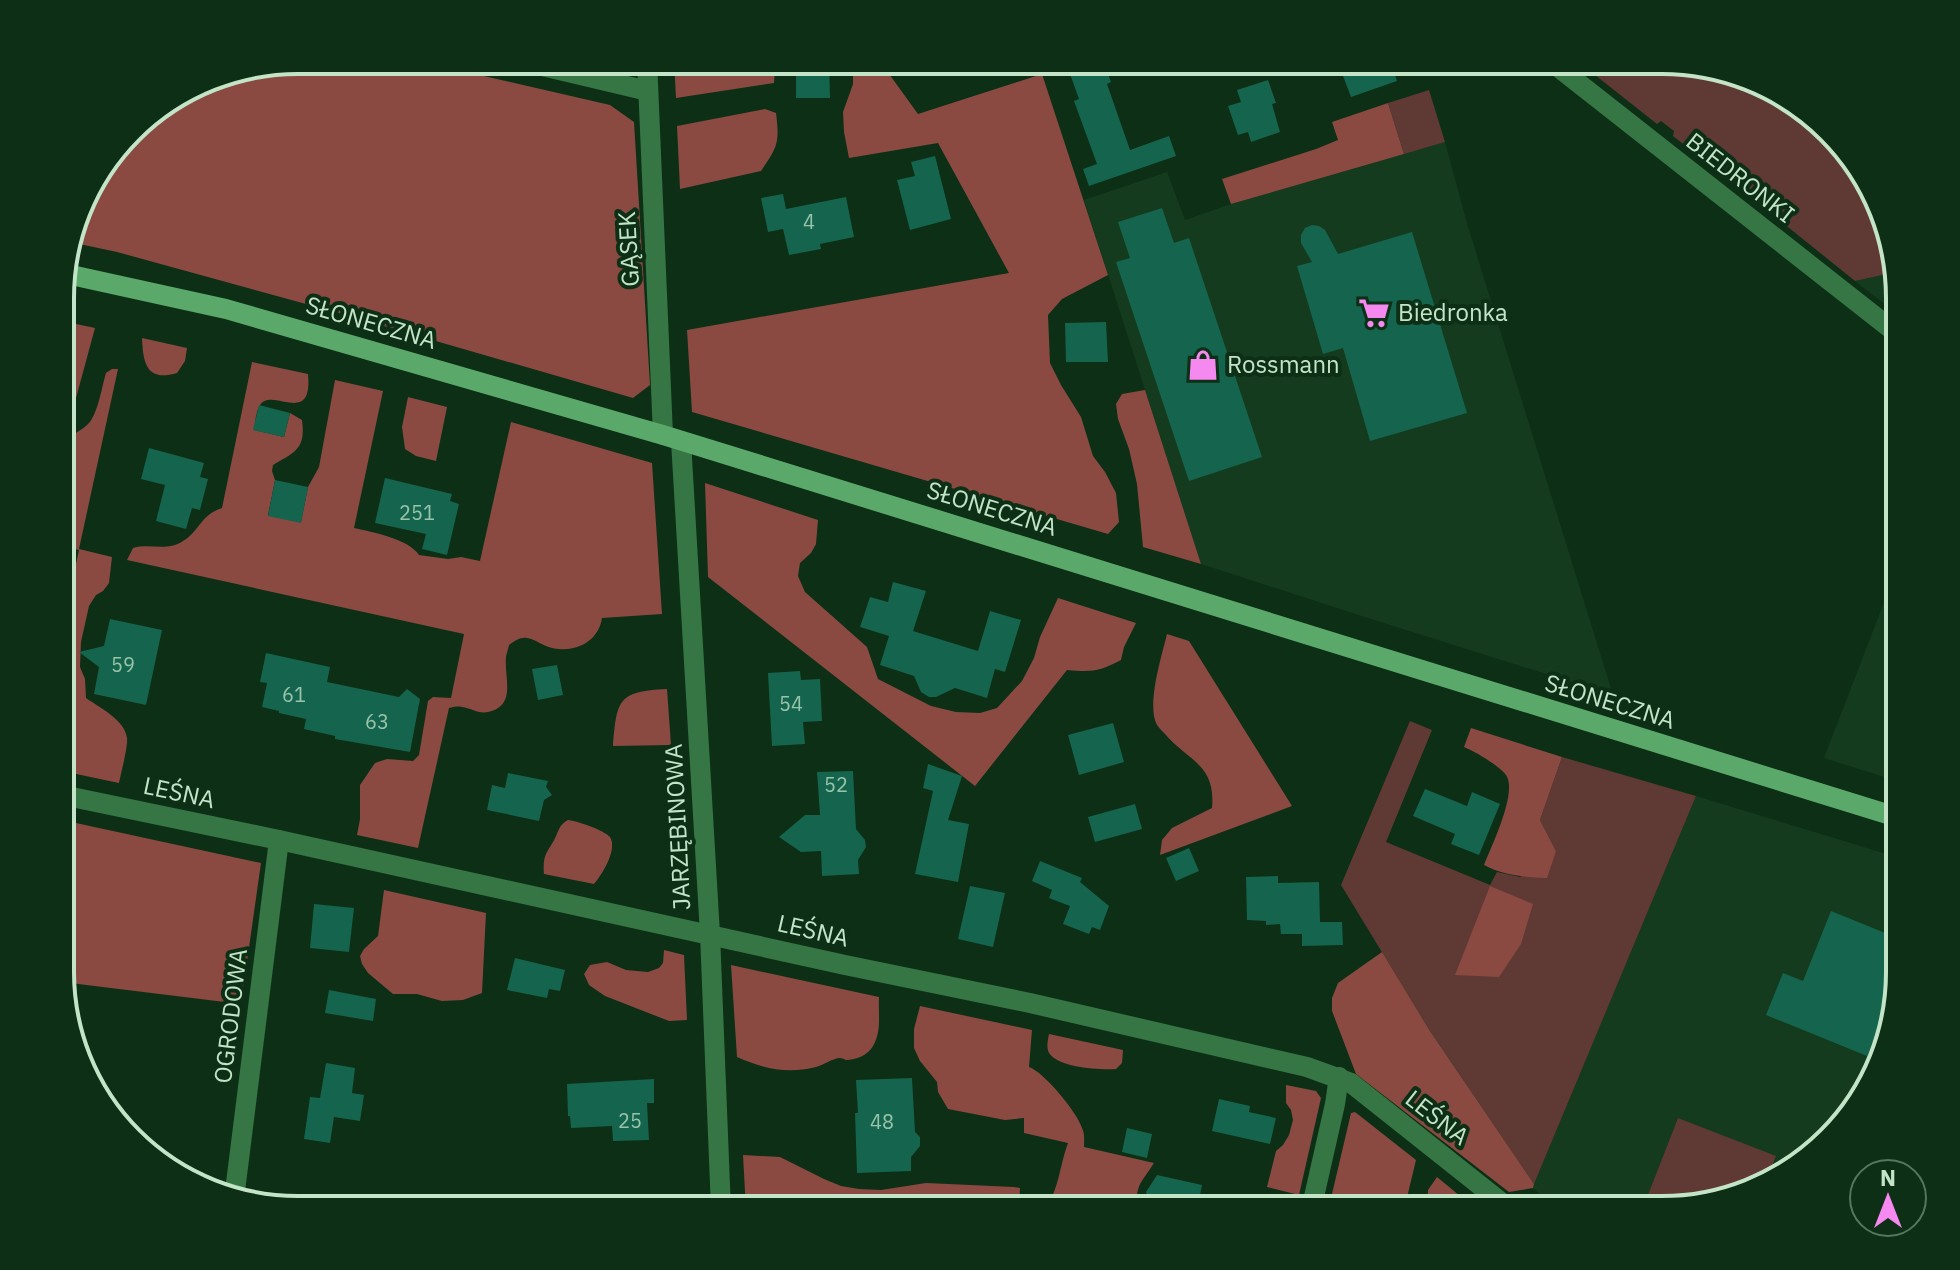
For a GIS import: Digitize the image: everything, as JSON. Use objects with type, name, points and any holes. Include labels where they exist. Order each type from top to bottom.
[{"type":"main road","name":"SŁONECZNA","points":[[76,276],[226,309],[672,438],[1886,814]]},
{"type":"street","points":[[576,74],[648,91]]},
{"type":"street","name":"GĄSEK","points":[[647,74],[672,438]]},
{"type":"street","name":"BIEDRONKI","points":[[1567,74],[1886,325]]},
{"type":"street","name":"JARZĘBINOWA","points":[[672,438],[710,934],[720,1196]]},
{"type":"street","name":"LEŚNA","points":[[74,797],[710,934],[1307,1067],[1351,1083],[1493,1196]]},
{"type":"street","name":"OGRODOWA","points":[[236,1187],[279,840]]},
{"type":"street","points":[[1314,1196],[1339,1077]]},
{"type":"shaded area","points":[[284,74],[475,74],[610,105],[634,122],[650,385],[633,398],[81,244],[104,186],[120,162],[150,130],[186,104],[226,86]]},
{"type":"shaded area","points":[[675,74],[775,74],[774,83],[676,98]]},
{"type":"shaded area","points":[[853,74],[889,74],[918,114],[1042,74],[1108,275],[1062,299],[1048,315],[1050,363],[1081,417],[1093,456],[1116,493],[1119,522],[1108,534],[692,412],[687,330],[1009,273],[938,143],[849,158],[843,112],[853,84]]},
{"type":"shaded area","points":[[1594,74],[1676,74],[1705,78],[1761,97],[1786,112],[1820,140],[1856,186],[1878,240],[1885,274],[1855,281],[1747,194],[1741,179],[1726,178],[1673,136],[1674,131],[1661,121],[1657,124]]},
{"type":"shaded area","points":[[1429,90],[1445,142],[1404,154],[1388,103]]},
{"type":"shaded area","points":[[1388,103],[1404,154],[1231,204],[1222,179],[1338,140],[1332,122]]},
{"type":"shaded area","points":[[765,109],[776,113],[778,132],[774,150],[761,171],[680,189],[677,126]]},
{"type":"shaded area","points":[[1445,142],[1466,220],[1613,695],[1201,564],[1084,200],[1167,172],[1185,220]]},
{"type":"shaded area","points":[[1885,274],[1886,305],[1855,281]]},
{"type":"shaded area","points":[[74,324],[95,328],[74,399]]},
{"type":"shaded area","points":[[142,338],[187,348],[185,361],[177,373],[159,375],[149,369]]},
{"type":"shaded area","points":[[252,362],[308,374],[308,390],[304,399],[298,403],[266,400],[258,410],[254,430],[284,437],[290,413],[302,420],[303,430],[297,448],[273,465],[275,480],[268,515],[301,522],[308,487],[319,467],[335,380],[383,391],[354,528],[399,540],[419,555],[480,561],[511,422],[652,463],[662,614],[602,618],[595,635],[573,648],[555,648],[524,638],[509,645],[506,657],[507,690],[503,704],[488,712],[449,708],[418,848],[357,835],[360,785],[375,763],[387,759],[413,761],[419,755],[428,701],[433,697],[451,698],[464,634],[127,560],[133,548],[164,547],[183,541],[204,519],[222,508]]},
{"type":"shaded area","points":[[118,369],[79,549],[112,557],[109,583],[89,606],[81,642],[80,667],[85,679],[86,698],[111,715],[125,732],[126,747],[119,783],[74,774],[74,573],[79,550],[74,549],[74,434],[92,419],[106,373]]},
{"type":"shaded area","points":[[1145,390],[1201,564],[1143,547],[1137,484],[1116,404],[1122,394]]},
{"type":"shaded area","points":[[408,397],[447,407],[436,461],[416,456],[405,449],[402,427]]},
{"type":"shaded area","points":[[705,483],[818,520],[816,544],[800,563],[798,576],[805,592],[867,647],[878,679],[931,706],[956,712],[980,713],[997,708],[1022,681],[1058,598],[1136,623],[1121,660],[1095,670],[1067,670],[975,786],[708,577]]},
{"type":"shaded area","points":[[1886,597],[1886,778],[1824,758]]},
{"type":"shaded area","points":[[1167,634],[1189,641],[1292,806],[1160,855],[1162,840],[1172,828],[1212,808],[1210,782],[1205,772],[1161,730],[1154,716],[1156,680]]},
{"type":"shaded area","points":[[667,689],[671,745],[613,746],[616,718],[623,701],[638,692]]},
{"type":"shaded area","points":[[1410,721],[1432,730],[1386,842],[1490,885],[1497,872],[1520,877],[1556,851],[1540,820],[1562,757],[1696,796],[1534,1184],[1430,1031],[1341,885]]},
{"type":"shaded area","points":[[1471,728],[1562,757],[1540,820],[1556,851],[1547,878],[1507,874],[1484,865],[1502,820],[1509,783],[1498,767],[1464,747]]},
{"type":"shaded area","points":[[1696,796],[1886,854],[1886,986],[1882,1015],[1863,1071],[1840,1108],[1820,1130],[1798,1150],[1772,1167],[1776,1157],[1678,1118],[1647,1196],[1542,1196],[1533,1188]]},
{"type":"shaded area","points":[[568,820],[610,837],[611,855],[594,884],[544,874],[546,853],[560,827]]},
{"type":"shaded area","points":[[74,823],[261,863],[241,1004],[75,984]]},
{"type":"shaded area","points":[[1490,886],[1533,904],[1521,944],[1499,977],[1455,975]]},
{"type":"shaded area","points":[[384,890],[486,913],[482,993],[463,1000],[442,1001],[417,994],[393,994],[368,973],[360,956],[378,936]]},
{"type":"shaded area","points":[[664,950],[684,955],[687,1020],[669,1021],[605,996],[589,985],[584,974],[590,965],[607,962],[626,970],[648,972],[663,963]]},
{"type":"shaded area","points":[[1382,952],[1430,1031],[1534,1184],[1533,1188],[1509,1192],[1356,1074],[1332,1011],[1332,998],[1338,983]]},
{"type":"shaded area","points":[[731,965],[879,997],[879,1028],[873,1046],[858,1058],[837,1058],[816,1067],[795,1070],[757,1065],[737,1057]]},
{"type":"shaded area","points":[[920,1006],[1032,1030],[1029,1067],[1051,1084],[1074,1112],[1083,1130],[1084,1147],[1154,1163],[1142,1180],[1137,1196],[1052,1196],[1068,1143],[1024,1133],[1024,1118],[1005,1120],[948,1109],[938,1092],[937,1082],[914,1048],[914,1029]]},
{"type":"shaded area","points":[[1049,1034],[1123,1050],[1122,1063],[1116,1069],[1109,1069],[1061,1062],[1049,1053]]},
{"type":"shaded area","points":[[1286,1085],[1316,1091],[1321,1098],[1299,1195],[1267,1187],[1276,1151],[1289,1135],[1293,1120],[1286,1103]]},
{"type":"shaded area","points":[[1355,1112],[1416,1160],[1407,1196],[1332,1194],[1351,1113]]},
{"type":"shaded area","points":[[1678,1118],[1776,1156],[1772,1167],[1720,1188],[1676,1196],[1647,1196]]},
{"type":"shaded area","points":[[743,1155],[780,1157],[841,1186],[859,1189],[881,1190],[926,1183],[1020,1188],[1020,1196],[745,1196]]},
{"type":"shaded area","points":[[1437,1177],[1460,1196],[1428,1196]]},
{"type":"building","points":[[796,74],[829,74],[830,98],[796,98]]},
{"type":"building","points":[[1070,74],[1108,74],[1111,82],[1107,84],[1130,150],[1169,136],[1176,156],[1089,186],[1083,169],[1097,164],[1074,101],[1079,99]]},
{"type":"building","points":[[1342,74],[1395,74],[1397,81],[1351,97]]},
{"type":"building","points":[[1268,80],[1276,103],[1272,104],[1280,132],[1251,142],[1248,132],[1238,135],[1228,106],[1241,102],[1237,90]]},
{"type":"building","points":[[935,156],[951,219],[910,230],[897,180],[915,176],[911,162]]},
{"type":"building","points":[[783,194],[786,209],[846,197],[854,237],[820,244],[821,249],[789,255],[783,229],[768,232],[761,198]]},
{"type":"building","points":[[1162,208],[1174,243],[1189,238],[1262,457],[1189,481],[1116,262],[1130,258],[1118,222]]},
{"type":"building","name":"Biedronka","points":[[1312,225],[1325,230],[1338,254],[1412,232],[1467,413],[1370,441],[1343,348],[1323,354],[1297,266],[1312,262],[1301,243],[1301,235],[1305,228]]},
{"type":"building","points":[[1106,322],[1108,362],[1066,362],[1065,323]]},
{"type":"building","points":[[259,405],[290,413],[284,437],[253,430]]},
{"type":"building","points":[[149,448],[204,463],[200,477],[208,479],[200,510],[192,508],[186,529],[156,521],[165,485],[141,479]]},
{"type":"building","points":[[385,478],[452,494],[450,501],[459,504],[447,555],[422,549],[426,534],[375,523]]},
{"type":"building","points":[[275,480],[308,487],[301,523],[268,516]]},
{"type":"building","points":[[893,582],[926,591],[913,631],[978,651],[990,611],[1021,620],[1005,672],[995,669],[987,698],[955,688],[929,697],[921,692],[914,676],[880,665],[889,636],[860,627],[870,597],[888,602]]},
{"type":"building","points":[[110,619],[162,630],[146,705],[94,694],[99,667],[79,652],[104,646]]},
{"type":"building","points":[[266,653],[330,667],[327,682],[399,697],[407,689],[420,699],[410,752],[335,739],[335,736],[304,729],[306,719],[262,707],[267,683],[260,682]]},
{"type":"building","points":[[557,665],[563,695],[538,700],[532,669]]},
{"type":"building","points":[[800,671],[801,680],[820,679],[822,721],[803,722],[805,744],[772,746],[768,673]]},
{"type":"building","points":[[1113,723],[1124,762],[1079,775],[1068,735]]},
{"type":"building","points":[[928,764],[962,776],[948,820],[969,824],[958,882],[915,874],[933,791],[923,788]]},
{"type":"building","points":[[853,771],[856,829],[865,840],[866,847],[858,860],[859,874],[822,876],[821,851],[801,852],[779,837],[805,815],[820,815],[817,772]]},
{"type":"building","points":[[508,773],[548,781],[546,787],[552,795],[544,800],[539,821],[487,810],[492,785],[505,788]]},
{"type":"building","points":[[1425,789],[1467,806],[1472,792],[1500,804],[1479,855],[1451,844],[1455,834],[1413,816]]},
{"type":"building","points":[[1135,804],[1142,829],[1095,842],[1088,817]]},
{"type":"building","points":[[1189,848],[1199,871],[1176,881],[1166,858]]},
{"type":"building","points":[[1040,861],[1082,878],[1080,882],[1109,906],[1100,930],[1092,927],[1089,934],[1063,924],[1070,906],[1049,898],[1052,890],[1032,881]]},
{"type":"building","points":[[1278,876],[1278,883],[1319,882],[1320,922],[1342,922],[1343,945],[1302,946],[1302,934],[1281,934],[1280,924],[1266,925],[1266,921],[1247,920],[1246,877]]},
{"type":"building","points":[[970,886],[1005,893],[993,947],[958,939]]},
{"type":"building","points":[[314,904],[354,908],[349,952],[310,948]]},
{"type":"building","points":[[1831,911],[1886,933],[1886,986],[1882,1015],[1867,1056],[1766,1015],[1783,973],[1803,981]]},
{"type":"building","points":[[515,958],[565,970],[560,991],[549,989],[547,998],[507,990]]},
{"type":"building","points":[[329,990],[376,999],[373,1021],[325,1013]]},
{"type":"building","points":[[326,1063],[355,1068],[352,1093],[364,1095],[360,1121],[334,1117],[330,1143],[304,1139],[310,1097],[320,1098]]},
{"type":"building","points":[[912,1078],[915,1132],[920,1137],[920,1146],[911,1157],[911,1171],[857,1173],[856,1080]]},
{"type":"building","points":[[654,1079],[654,1103],[647,1103],[649,1140],[613,1141],[612,1126],[571,1128],[567,1084]]},
{"type":"building","points":[[1219,1099],[1250,1106],[1249,1112],[1276,1118],[1270,1144],[1212,1131]]},
{"type":"building","points":[[1127,1128],[1152,1134],[1147,1158],[1122,1152]]},
{"type":"building","points":[[1157,1175],[1202,1185],[1200,1196],[1147,1196],[1146,1192]]},
{"type":"place","name":"Biedronka","points":[[1374,313]]},
{"type":"place","name":"Rossmann","points":[[1203,365]]}]
